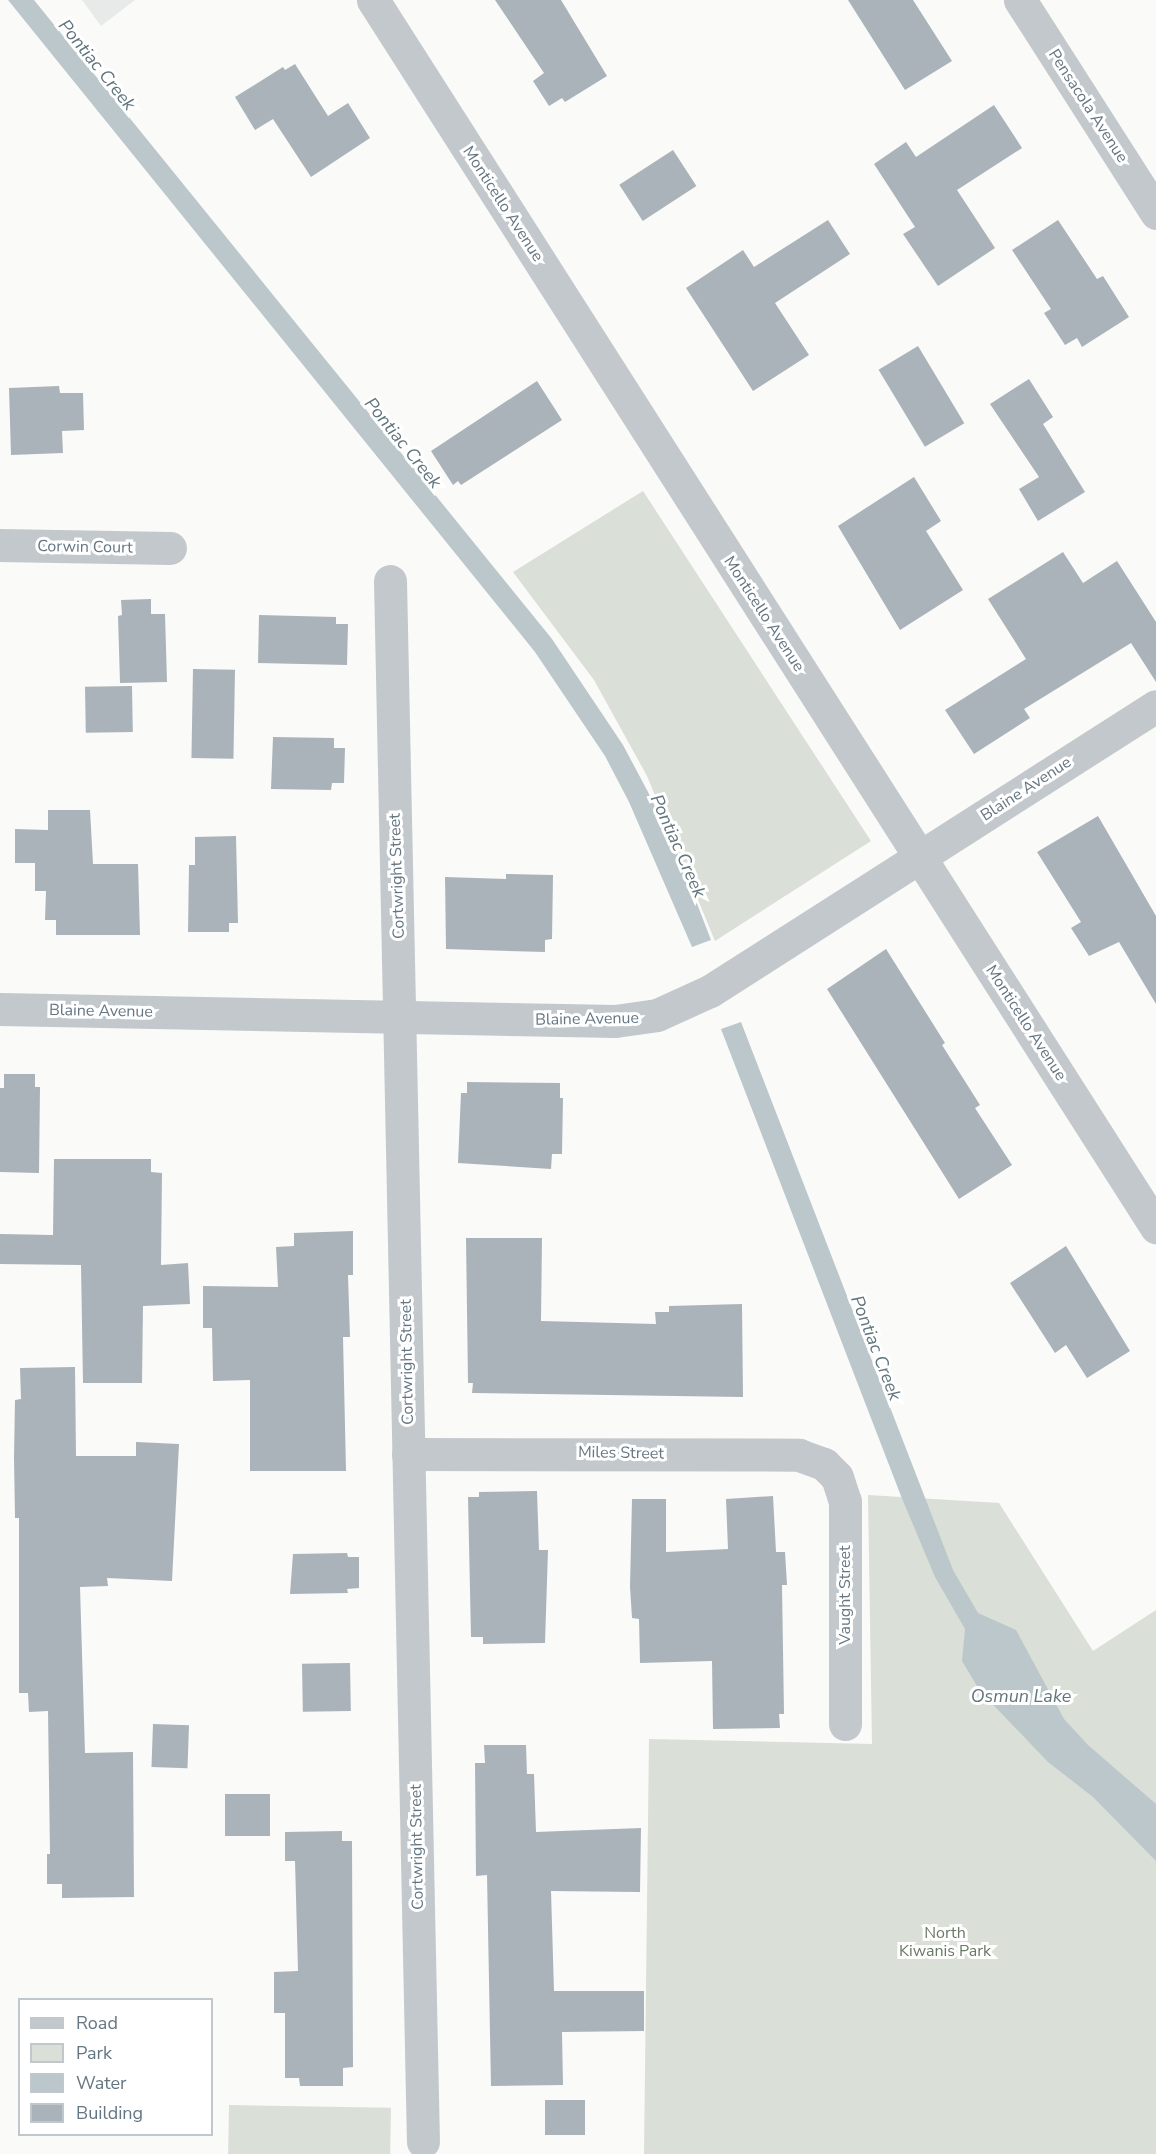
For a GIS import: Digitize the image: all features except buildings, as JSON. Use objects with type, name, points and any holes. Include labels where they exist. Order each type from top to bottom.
[{"type":"street","name":"Monticello Avenue","points":[[373,0],[1156,1227]]},
{"type":"street","name":"Pensacola Avenue","points":[[1020,0],[1156,213]]},
{"type":"street","name":"Corwin Court","points":[[0,545],[170,548]]},
{"type":"street","name":"Cortwright Street","points":[[390,581],[402,1017],[408,1454],[423,2142]]},
{"type":"street","name":"Blaine Avenue","points":[[0,1010],[615,1021],[670,1011],[710,991],[1156,706]]},
{"type":"street","name":"Miles Street","points":[[408,1454],[799,1455],[816,1459],[830,1469]]},
{"type":"street","name":"Vaught Street","points":[[830,1469],[841,1485],[844,1501],[845,1724]]},
{"type":"shaded area","points":[[82,0],[135,0],[101,26]]},
{"type":"green space","points":[[643,491],[871,841],[715,941],[647,776],[594,680],[513,572]]},
{"type":"green space","name":"North Kiwanis Park","points":[[868,1495],[999,1503],[1093,1651],[1156,1610],[1156,2154],[644,2154],[649,1739],[872,1744]]},
{"type":"green space","points":[[229,2105],[391,2108],[390,2154],[228,2154]]},
{"type":"water","points":[[8,0],[34,0],[552,639],[623,745],[648,792],[677,852],[711,940],[692,947],[629,802],[605,756],[535,652]]},
{"type":"water","name":"Osmun Lake","points":[[741,1022],[953,1570],[978,1613],[1016,1630],[1064,1719],[1088,1745],[1156,1804],[1156,1861],[1093,1797],[1048,1762],[980,1691],[962,1661],[965,1629],[935,1577],[901,1496],[721,1029]]},
{"type":"water label","name":"Pontiac Creek","points":[[97,65]]},
{"type":"water label","name":"Pontiac Creek","points":[[403,443]]},
{"type":"water label","name":"Pontiac Creek","points":[[678,846]]},
{"type":"water label","name":"Pontiac Creek","points":[[876,1348]]}]
